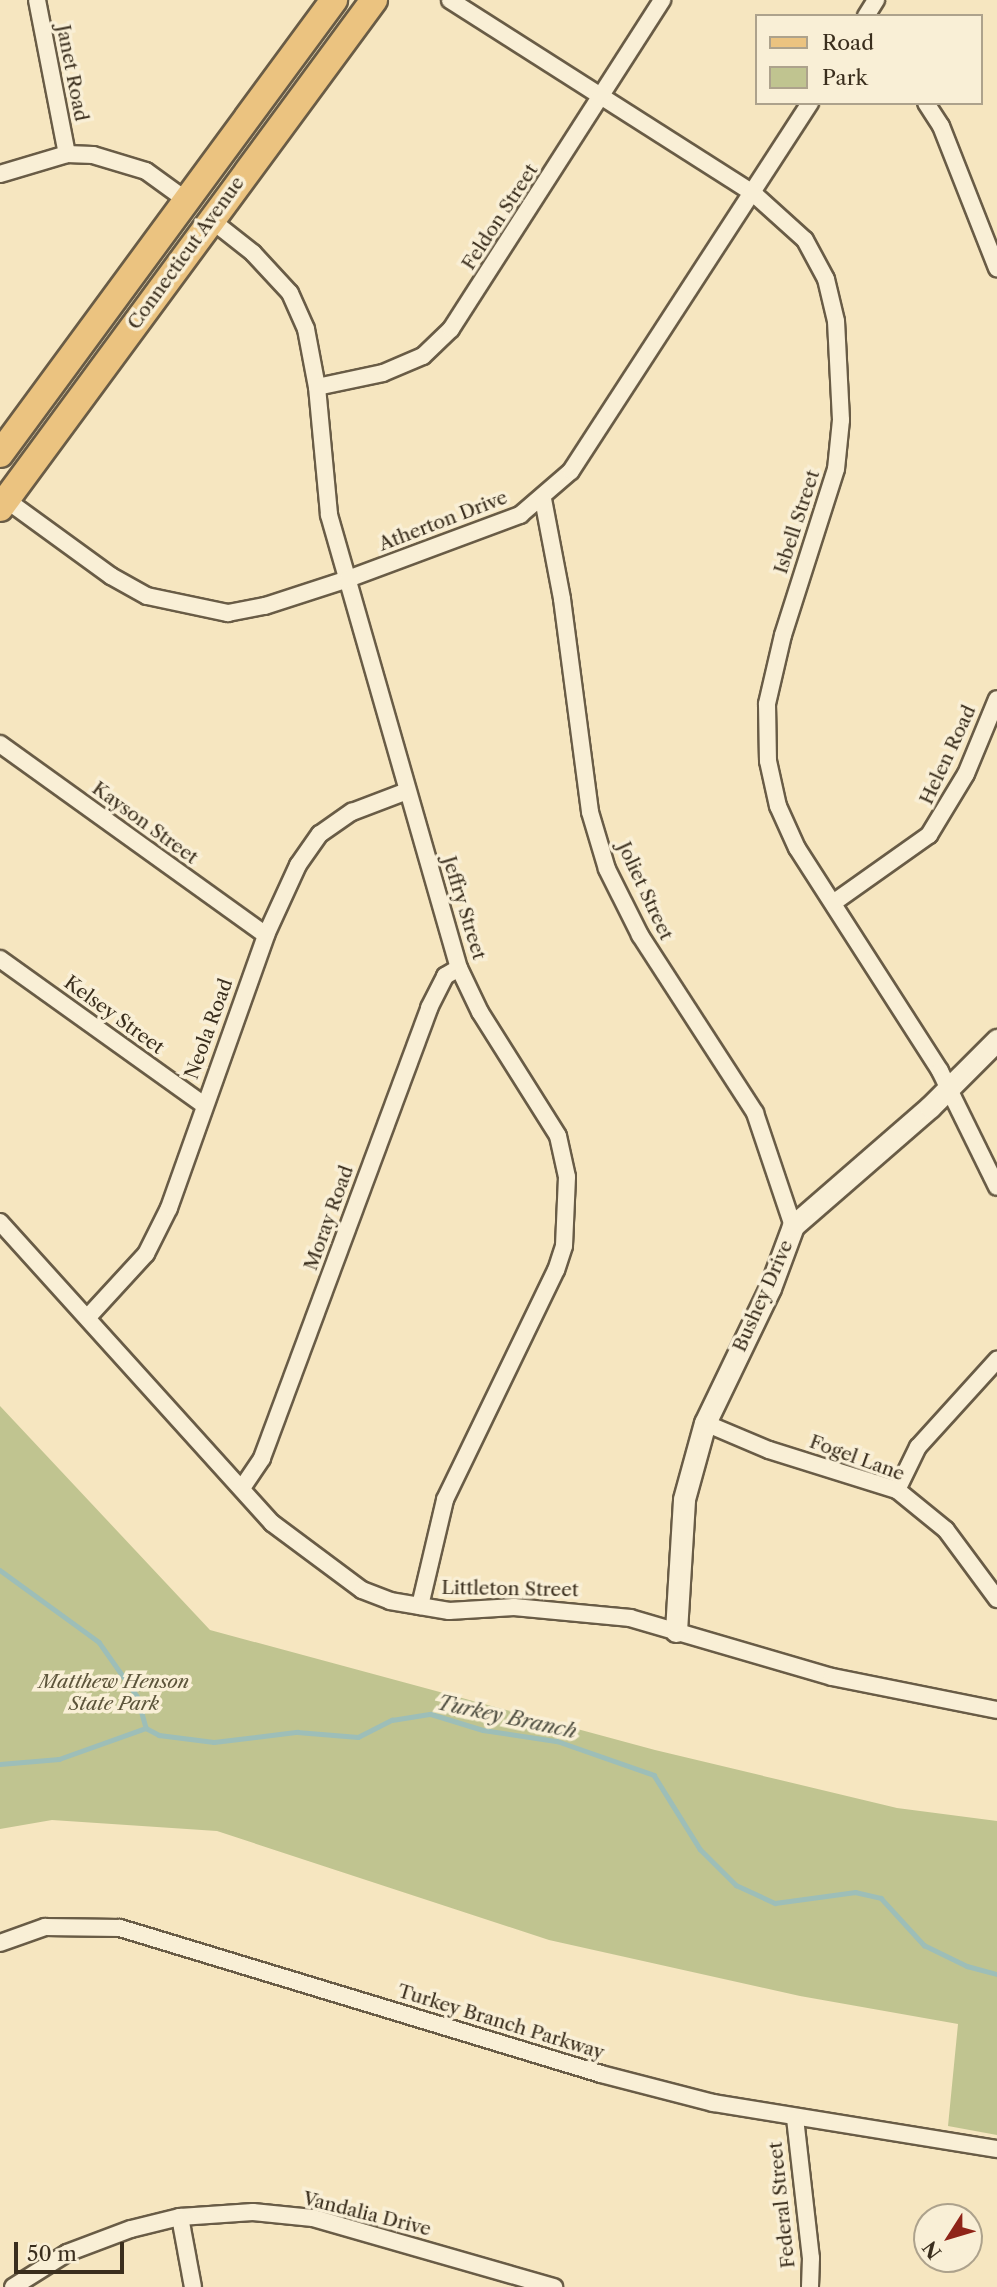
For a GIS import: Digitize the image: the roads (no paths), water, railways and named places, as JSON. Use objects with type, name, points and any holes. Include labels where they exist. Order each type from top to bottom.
[{"type":"main road","name":"Connecticut Avenue","points":[[0,454],[334,0]]},
{"type":"main road","name":"Connecticut Avenue","points":[[2,501],[374,0]]},
{"type":"street","name":"Janet Road","points":[[37,0],[67,154]]},
{"type":"street","name":"Isbell Street","points":[[450,0],[753,193],[805,240],[826,279],[836,321],[841,420],[836,469],[783,635],[767,704],[768,761],[778,806],[797,848],[940,1071],[946,1089],[997,1187]]},
{"type":"street","name":"Feldon Street","points":[[317,387],[344,383],[403,365],[423,356],[451,329],[662,0]]},
{"type":"street","name":"Atherton Drive","points":[[2,501],[111,576],[147,596],[179,606],[228,613],[265,606],[493,528],[543,499],[571,471],[809,105]]},
{"type":"street","points":[[927,105],[941,126],[997,268]]},
{"type":"street","points":[[0,174],[67,154],[117,159],[146,171],[186,200]]},
{"type":"street","name":"Jeffry Street","points":[[210,219],[253,253],[290,293],[306,328],[317,387],[323,479],[348,579],[458,968],[480,1012],[558,1136],[568,1202],[556,1270],[445,1500],[420,1606]]},
{"type":"street","name":"Joliet Street","points":[[543,499],[562,598],[590,812],[607,869],[640,935],[755,1113],[793,1226]]},
{"type":"street","name":"Helen Road","points":[[833,903],[929,835],[966,774],[997,699]]},
{"type":"street","name":"Kayson Street","points":[[0,744],[266,935]]},
{"type":"street","name":"Neola Road","points":[[88,1317],[146,1254],[169,1208],[266,935],[298,865],[320,834],[352,812],[407,792]]},
{"type":"street","name":"Kelsey Street","points":[[0,959],[204,1105]]},
{"type":"street","name":"Moray Road","points":[[242,1488],[262,1458],[429,1008],[445,976],[458,968]]},
{"type":"street","name":"Bushey Drive","points":[[676,1632],[684,1499],[705,1423],[770,1288],[793,1226],[997,1040]]},
{"type":"street","name":"Littleton Street","points":[[0,1222],[272,1523],[331,1570],[362,1590],[420,1606],[571,1609],[676,1632],[832,1677],[997,1710]]},
{"type":"street","points":[[897,1490],[918,1447],[997,1360]]},
{"type":"street","name":"Fogel Lane","points":[[705,1423],[769,1450],[897,1490],[946,1530],[997,1599]]},
{"type":"street","name":"Turkey Branch Parkway","points":[[0,1942],[45,1927],[120,1928],[601,2074],[795,2118],[997,2149]]},
{"type":"street","name":"Federal Street","points":[[795,2118],[811,2258],[810,2287]]},
{"type":"street","name":"Vandalia Drive","points":[[13,2287],[67,2253],[131,2229],[180,2217],[253,2212],[313,2218],[546,2286]]},
{"type":"street","points":[[180,2217],[193,2287]]},
{"type":"waterway","name":"Turkey Branch","points":[[0,1570],[99,1642],[137,1696],[146,1728],[159,1735],[214,1742],[297,1732],[358,1737],[392,1720],[431,1714],[483,1730],[557,1741],[654,1775],[700,1849],[736,1885],[775,1903],[855,1892],[881,1898],[924,1945],[967,1966],[997,1974]]},
{"type":"waterway","points":[[0,1764],[59,1759],[146,1728]]},
{"type":"park label","name":"Matthew Henson State Park","points":[[114,1693]]}]
